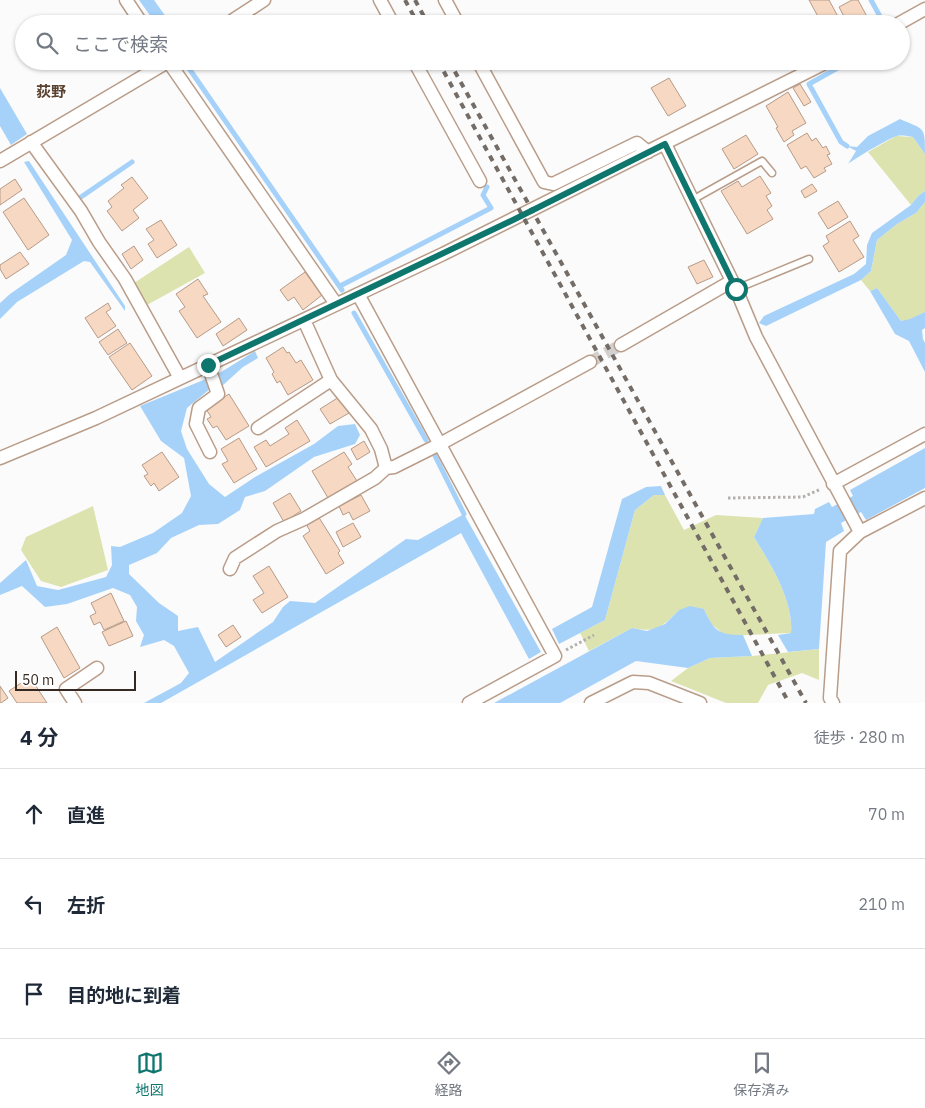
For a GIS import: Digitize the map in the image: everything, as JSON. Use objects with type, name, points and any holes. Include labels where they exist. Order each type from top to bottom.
[{"type":"street","points":[[126,0],[136,15]]},
{"type":"street","points":[[242,15],[264,0]]},
{"type":"street","points":[[380,0],[389,15]]},
{"type":"street","points":[[445,0],[453,15]]},
{"type":"street","points":[[910,17],[925,9]]},
{"type":"street","points":[[0,161],[154,70]]},
{"type":"street","points":[[175,70],[336,304]]},
{"type":"street","points":[[419,70],[480,181]]},
{"type":"street","points":[[483,70],[544,182],[553,184],[638,143],[648,152]]},
{"type":"street","points":[[0,458],[96,418],[304,320],[513,220],[811,70]]},
{"type":"street","points":[[31,142],[81,211],[99,242],[125,279],[180,378]]},
{"type":"street","points":[[665,144],[694,199],[756,337],[857,527]]},
{"type":"street","points":[[621,345],[734,285]]},
{"type":"street","points":[[358,294],[555,656],[469,703]]},
{"type":"street","points":[[304,320],[331,380],[371,429],[382,449],[386,468]]},
{"type":"street","points":[[230,568],[235,558],[375,478],[386,468],[394,468],[590,362]]},
{"type":"street","points":[[208,365],[218,394],[199,408],[196,424],[210,452]]},
{"type":"street","points":[[258,428],[331,380]]},
{"type":"street","points":[[833,484],[925,434]]},
{"type":"street","points":[[833,703],[830,698],[840,551],[857,527],[925,498]]},
{"type":"street","points":[[75,703],[66,689],[97,668]]},
{"type":"street","points":[[591,703],[633,682],[649,683],[700,703]]},
{"type":"lane","points":[[694,199],[762,161],[772,173]]},
{"type":"lane","points":[[734,285],[809,259]]},
{"type":"path","points":[[728,498],[803,497],[833,484]]},
{"type":"path","points":[[555,656],[594,635]]},
{"type":"green space","points":[[896,136],[913,137],[925,154],[925,191],[911,205],[868,152]]},
{"type":"green space","points":[[925,202],[925,312],[910,320],[901,321],[877,288],[870,291],[861,280],[871,271],[877,240],[897,224],[916,213]]},
{"type":"green space","points":[[189,247],[205,273],[147,305],[134,283]]},
{"type":"green space","points":[[654,495],[665,495],[684,530],[716,515],[763,518],[754,537],[774,570],[785,595],[789,608],[791,633],[726,636],[711,624],[704,609],[679,610],[668,621],[658,627],[647,630],[632,628],[589,651],[580,633],[605,620],[635,510]]},
{"type":"green space","points":[[93,506],[108,570],[61,587],[41,581],[21,550],[26,537]]},
{"type":"green space","points":[[819,649],[819,680],[802,673],[768,685],[758,703],[726,703],[671,681],[688,668],[710,658]]},
{"type":"water","points":[[139,0],[154,0],[165,15],[150,15]]},
{"type":"water","points":[[0,88],[27,134],[11,145],[0,126]]},
{"type":"water","points":[[900,119],[922,130],[925,138],[925,154],[913,137],[899,136],[880,144],[848,164],[856,151],[847,146],[857,147],[868,136]]},
{"type":"water","points":[[29,161],[125,306],[125,311],[90,262],[84,261],[17,302],[0,319],[0,303],[66,255],[72,240],[24,162]]},
{"type":"water","points":[[925,191],[925,202],[916,213],[897,224],[877,240],[871,271],[861,280],[766,326],[759,323],[764,316],[854,274],[866,264],[867,245],[872,233],[911,205]]},
{"type":"water","points":[[877,288],[901,321],[925,312],[925,328],[922,330],[925,343],[925,372],[909,341],[895,334],[870,291]]},
{"type":"water","points":[[255,351],[258,358],[243,367],[222,386],[218,374]]},
{"type":"water","points":[[206,379],[210,389],[187,408],[181,431],[187,449],[209,484],[225,497],[255,477],[314,444],[338,426],[355,424],[360,435],[355,444],[314,457],[265,491],[245,497],[240,510],[218,524],[199,525],[171,538],[157,553],[129,565],[129,574],[159,603],[178,616],[178,631],[198,627],[215,662],[273,622],[283,607],[290,601],[315,603],[406,539],[418,540],[464,514],[541,652],[529,659],[461,533],[161,703],[144,703],[181,683],[189,673],[174,646],[164,640],[140,647],[144,635],[136,621],[137,607],[130,595],[113,588],[67,604],[45,607],[22,586],[0,595],[0,583],[26,560],[37,586],[58,590],[106,577],[112,565],[111,546],[120,547],[153,533],[182,513],[191,496],[184,458],[161,441],[140,406]]},
{"type":"water","points":[[925,448],[925,488],[866,520],[861,512],[841,523],[844,531],[826,542],[819,649],[788,652],[778,635],[791,633],[789,608],[780,583],[754,537],[763,518],[814,514],[815,509],[829,502],[832,507],[853,496],[850,490]]},
{"type":"water","points":[[661,486],[665,495],[654,495],[635,510],[605,620],[559,644],[552,629],[592,607],[622,499],[646,487]]},
{"type":"water","points":[[690,606],[704,609],[714,627],[722,633],[743,635],[752,656],[710,658],[688,668],[636,661],[560,703],[494,703],[632,628],[647,631],[665,624],[679,610]]},
{"type":"building","points":[[809,0],[829,0],[837,15],[817,15]]},
{"type":"building","points":[[852,0],[858,0],[866,15],[843,15],[839,7]]},
{"type":"building","points":[[669,78],[686,106],[668,116],[651,88]]},
{"type":"building","points":[[800,84],[811,102],[804,106],[793,88]]},
{"type":"building","points":[[788,92],[806,123],[792,131],[794,135],[784,142],[766,106]]},
{"type":"building","points":[[807,133],[812,141],[816,138],[823,148],[826,146],[830,154],[827,155],[832,164],[824,168],[826,171],[814,178],[806,166],[801,169],[787,145]]},
{"type":"building","points":[[746,135],[758,154],[734,169],[722,149]]},
{"type":"building","points":[[760,176],[771,193],[766,196],[772,206],[767,210],[773,219],[747,234],[721,191],[738,181],[742,187]]},
{"type":"building","points":[[132,177],[148,198],[133,210],[139,218],[122,231],[107,211],[112,207],[108,201],[124,188],[121,185]]},
{"type":"building","points":[[15,179],[22,190],[0,205],[0,189]]},
{"type":"building","points":[[812,184],[817,191],[805,198],[801,191]]},
{"type":"building","points":[[24,198],[49,235],[28,250],[3,212]]},
{"type":"building","points":[[838,201],[848,217],[828,229],[818,213]]},
{"type":"building","points":[[161,220],[177,245],[157,258],[148,244],[154,240],[146,229]]},
{"type":"building","points":[[850,221],[859,236],[853,240],[864,257],[839,272],[823,246],[829,242],[826,236]]},
{"type":"building","points":[[134,246],[143,260],[131,269],[122,254]]},
{"type":"building","points":[[20,252],[29,264],[6,279],[0,269],[0,265]]},
{"type":"building","points":[[704,260],[713,277],[697,284],[688,267]]},
{"type":"building","points":[[305,272],[322,295],[303,310],[294,297],[288,301],[280,290]]},
{"type":"building","points":[[198,279],[208,294],[203,296],[221,322],[197,338],[179,311],[185,307],[176,294]]},
{"type":"building","points":[[108,303],[111,309],[106,312],[116,326],[98,338],[85,318]]},
{"type":"building","points":[[239,318],[247,330],[223,346],[216,334]]},
{"type":"building","points":[[118,329],[127,343],[108,355],[99,342]]},
{"type":"building","points":[[130,343],[152,376],[132,390],[109,357]]},
{"type":"building","points":[[283,347],[287,353],[289,352],[296,363],[301,360],[313,380],[288,395],[280,381],[277,383],[272,374],[274,372],[266,358]]},
{"type":"building","points":[[229,394],[249,426],[226,440],[217,426],[213,428],[207,419],[211,417],[206,409]]},
{"type":"building","points":[[339,397],[349,413],[330,424],[320,409]]},
{"type":"building","points":[[297,420],[310,441],[266,467],[254,447],[266,440],[270,446],[289,434],[285,428]]},
{"type":"building","points":[[239,438],[257,469],[234,483],[222,464],[228,461],[221,449]]},
{"type":"building","points":[[364,441],[370,452],[357,460],[351,449]]},
{"type":"building","points":[[162,452],[179,477],[159,491],[154,483],[151,486],[144,476],[148,474],[142,465]]},
{"type":"building","points":[[344,452],[352,464],[348,467],[357,481],[328,498],[312,471]]},
{"type":"building","points":[[290,493],[301,511],[284,522],[273,503]]},
{"type":"building","points":[[361,495],[370,511],[353,520],[349,512],[343,515],[339,506]]},
{"type":"building","points":[[318,516],[340,551],[338,553],[344,563],[326,574],[303,536],[310,531],[306,524]]},
{"type":"building","points":[[353,523],[361,537],[343,547],[336,532]]},
{"type":"building","points":[[269,566],[288,597],[262,613],[253,600],[264,593],[253,576]]},
{"type":"building","points":[[111,593],[124,621],[104,630],[100,622],[94,625],[90,616],[96,613],[91,603]]},
{"type":"building","points":[[126,621],[133,636],[109,646],[102,632]]},
{"type":"building","points":[[233,625],[241,637],[226,647],[218,635]]},
{"type":"building","points":[[57,627],[80,668],[64,678],[41,637]]},
{"type":"building","points":[[30,677],[47,703],[17,703],[9,691]]},
{"type":"building","points":[[0,686],[8,698],[1,703],[0,703]]},
{"type":"waterway","points":[[871,0],[879,15]]},
{"type":"waterway","points":[[190,70],[342,290]]},
{"type":"waterway","points":[[834,70],[809,84],[841,142],[847,146]]},
{"type":"waterway","points":[[81,197],[132,162]]},
{"type":"waterway","points":[[340,286],[491,208],[483,195],[487,187]]},
{"type":"waterway","points":[[354,313],[426,440]]},
{"type":"waterway","points":[[435,456],[464,514]]},
{"type":"tunnel","points":[[590,362],[621,345]]},
{"type":"railway","points":[[405,0],[413,15]]},
{"type":"railway","points":[[415,0],[423,15]]},
{"type":"railway","points":[[443,70],[789,703]]},
{"type":"railway","points":[[454,70],[806,703]]},
{"type":"district","name":"荻野","points":[[51,91]]},
{"type":"route","points":[[208,365],[443,254],[665,144],[694,199],[736,289]]}]
